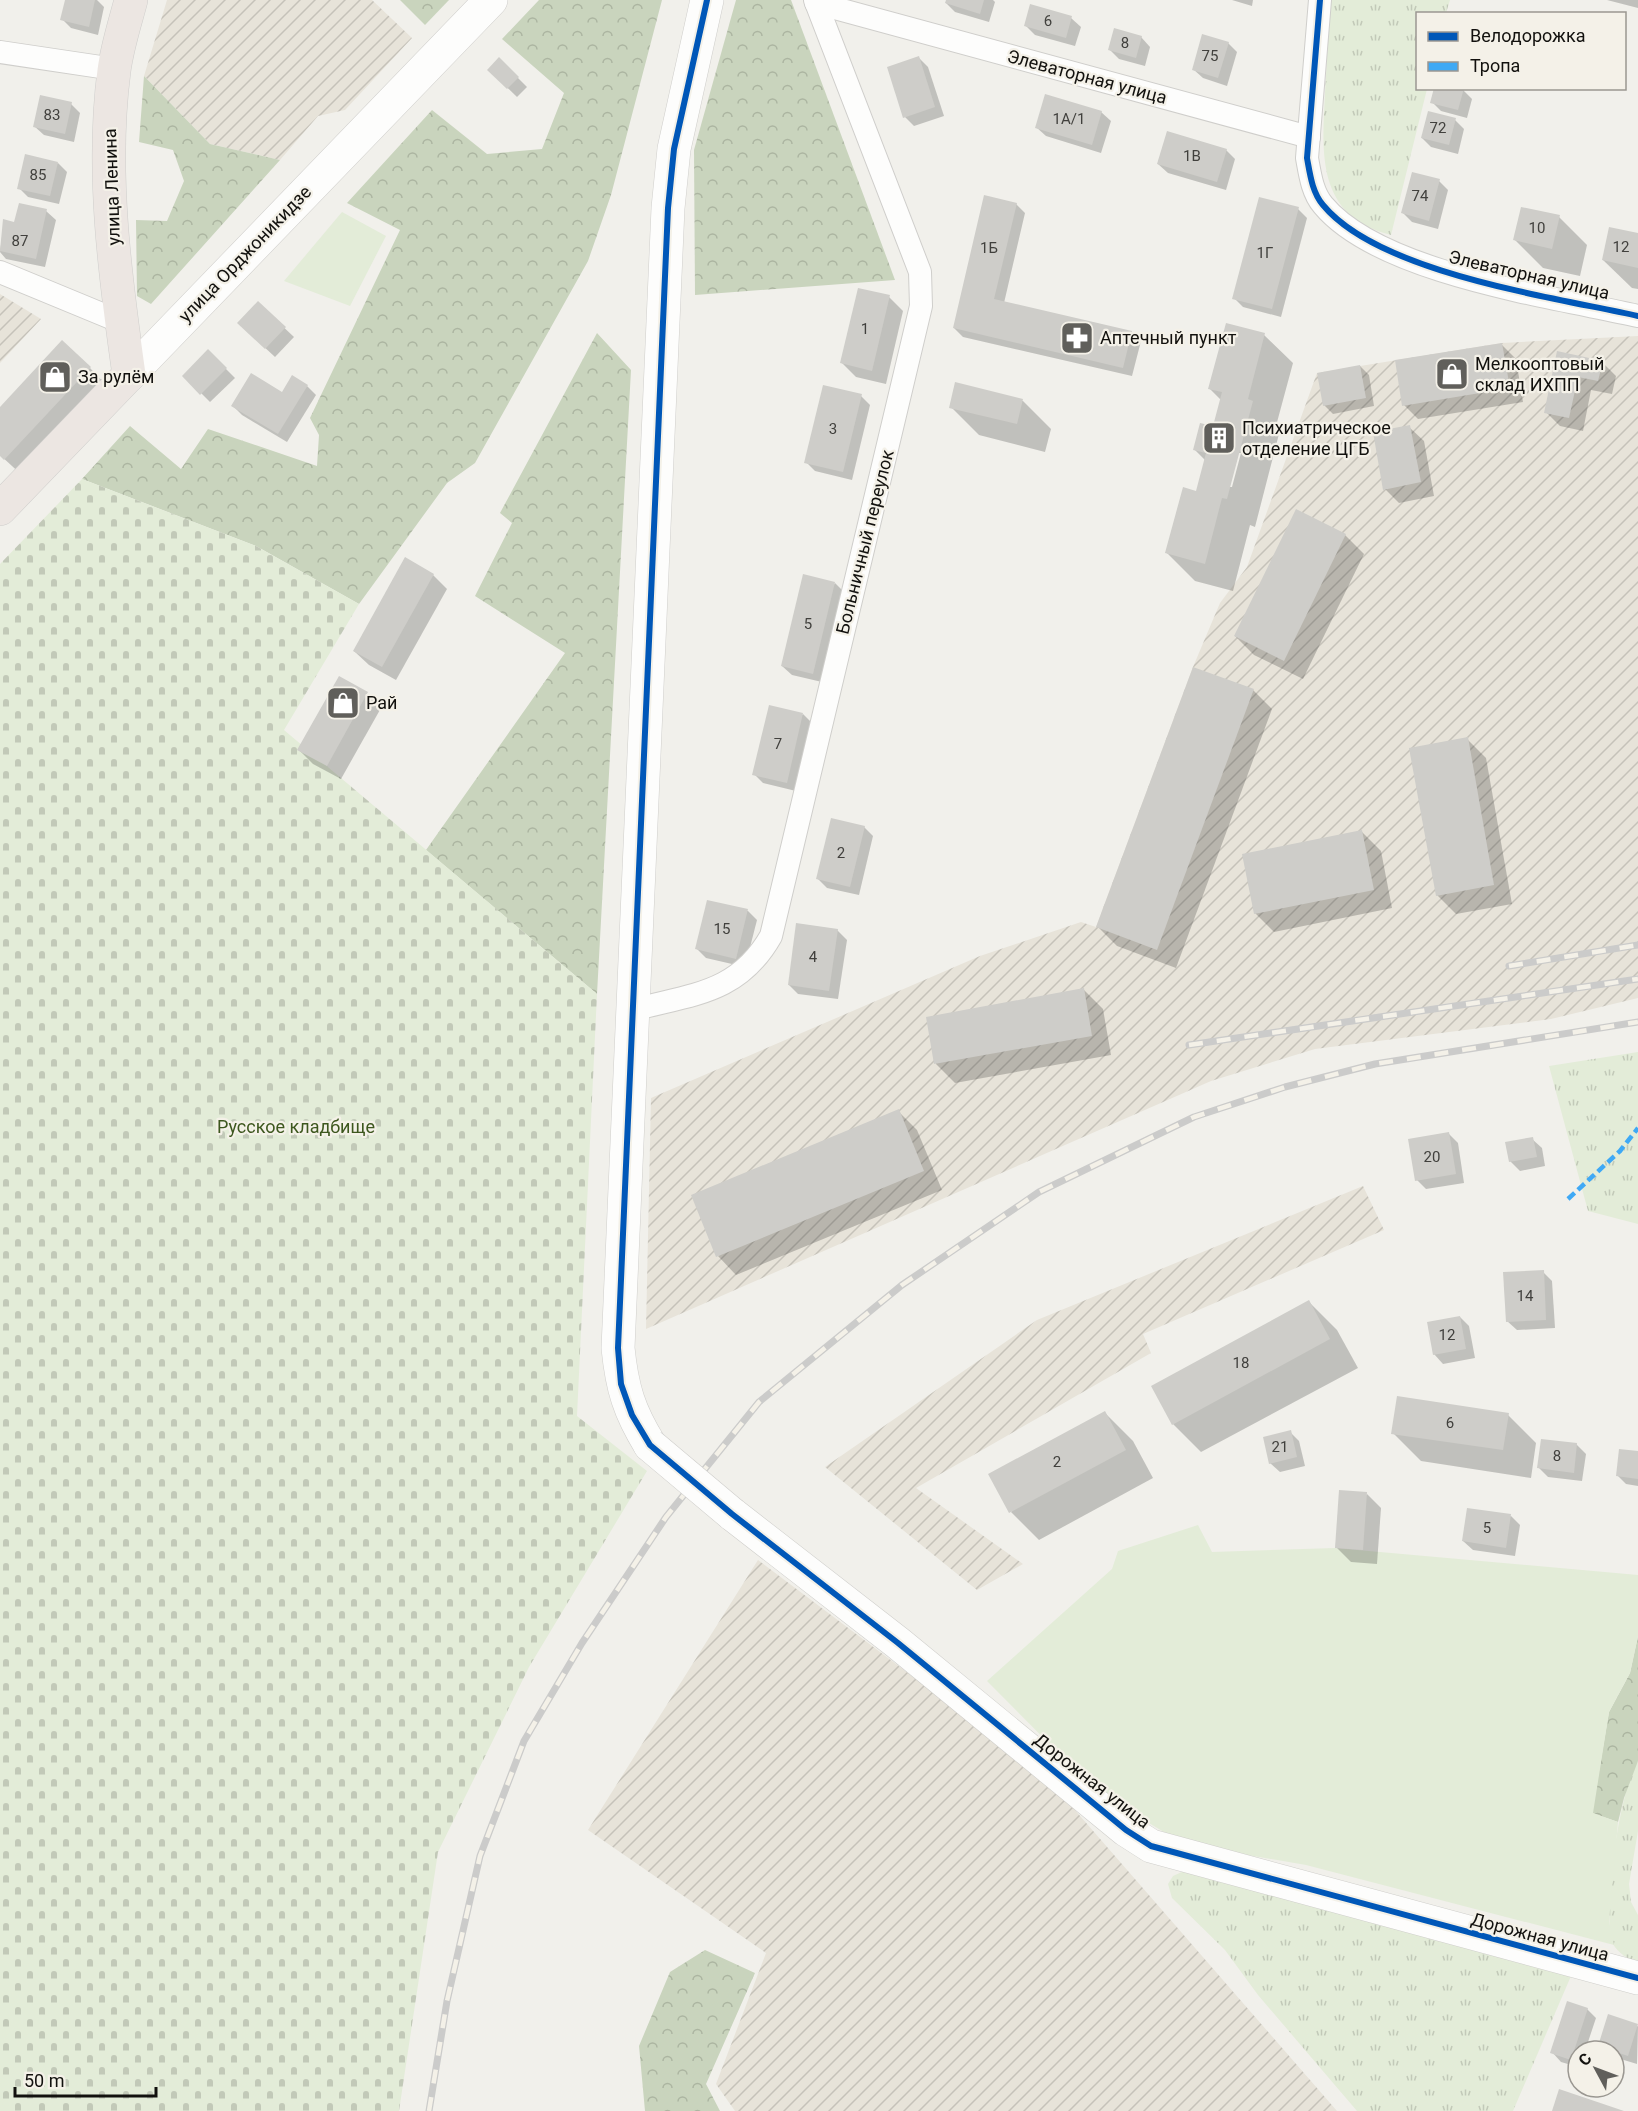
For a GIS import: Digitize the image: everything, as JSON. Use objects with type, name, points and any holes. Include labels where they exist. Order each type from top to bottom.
[{"type":"main road","name":"улица Ленина","points":[[129,375],[112,235],[110,120],[114,69],[130,0]]},
{"type":"main road","name":"улица Орджоникидзе","points":[[0,509],[129,375]]},
{"type":"street","name":"улица Орджоникидзе","points":[[129,375],[491,0]]},
{"type":"street","name":"Дорожная улица","points":[[707,0],[674,149],[668,208],[618,1348],[621,1384],[632,1415],[650,1445],[732,1515],[898,1642],[1126,1830],[1151,1845],[1638,1978]]},
{"type":"street","points":[[1309,137],[1320,0]]},
{"type":"street","name":"Больничный переулок","points":[[633,1010],[726,984],[744,972],[760,956],[771,936],[921,306],[920,272],[816,1]]},
{"type":"street","name":"Элеваторная улица","points":[[816,1],[1309,137],[1307,158],[1311,181],[1321,203],[1337,220],[1356,234],[1397,254],[1458,277],[1638,316]]},
{"type":"street","points":[[0,52],[114,69]]},
{"type":"street","points":[[0,272],[121,322]]},
{"type":"shaded area","points":[[167,0],[372,0],[412,38],[345,110],[318,116],[280,160],[210,144],[144,76]]},
{"type":"shaded area","points":[[0,294],[41,319],[0,363]]},
{"type":"shaded area","points":[[1638,336],[1638,998],[1551,1019],[1315,1049],[1211,1081],[646,1329],[651,1098],[980,956],[1081,922],[1096,927],[1193,667],[1220,603],[1247,567],[1317,373],[1502,343]]},
{"type":"shaded area","points":[[1363,1186],[1384,1230],[1143,1334],[1151,1353],[916,1488],[1023,1564],[977,1590],[825,1467],[1037,1320]]},
{"type":"shaded area","points":[[758,1560],[1047,1778],[1337,2111],[735,2111],[716,2084],[766,1953],[588,1830]]},
{"type":"green space","points":[[400,0],[449,0],[425,25]]},
{"type":"green space","points":[[539,0],[662,0],[611,195],[588,261],[475,463],[447,483],[359,604],[256,546],[82,479],[130,426],[181,469],[208,429],[317,466],[319,435],[310,418],[400,230],[347,203],[432,110],[487,154],[542,149],[564,93],[502,39]]},
{"type":"green space","points":[[736,0],[791,0],[895,280],[695,295],[694,150]]},
{"type":"green space","points":[[1330,0],[1450,0],[1446,12],[1416,12],[1416,90],[1427,90],[1391,235],[1367,226],[1349,213],[1336,198],[1325,160],[1324,116]]},
{"type":"green space","points":[[144,76],[210,144],[280,160],[151,304],[137,296],[136,220],[167,221],[184,181],[173,150],[139,142]]},
{"type":"green space","points":[[342,212],[386,236],[350,306],[284,281]]},
{"type":"green space","points":[[597,333],[631,370],[597,994],[426,850],[565,653],[475,596],[512,523],[500,513]]},
{"type":"green space","name":"Русское кладбище","points":[[82,479],[256,546],[359,604],[284,730],[597,994],[577,1416],[647,1471],[529,1667],[438,1852],[399,2111],[0,2111],[0,564]]},
{"type":"green space","points":[[1638,1052],[1638,1224],[1588,1211],[1549,1066]]},
{"type":"green space","points":[[1198,1525],[1212,1552],[1335,1548],[1638,1575],[1638,1636],[1630,1673],[1609,1712],[1593,1813],[1618,1822],[1609,1921],[1614,1945],[1306,1865],[1184,1844],[1097,1792],[987,1681],[1112,1569],[1118,1551]]},
{"type":"green space","points":[[1638,1636],[1638,1761],[1618,1822],[1592,1813],[1609,1712],[1630,1673]]},
{"type":"green space","points":[[1638,1761],[1638,1831],[1629,1884],[1631,1902],[1638,1915],[1638,1963],[1624,1956],[1613,1944],[1609,1907],[1619,1823],[1631,1775]]},
{"type":"green space","points":[[1184,1871],[1571,1976],[1513,2111],[1357,2111],[1258,1995],[1225,1950],[1172,1898],[1168,1884],[1173,1876]]},
{"type":"green space","points":[[705,1950],[755,1973],[706,2084],[720,2111],[645,2111],[639,2046],[670,1972]]},
{"type":"building","points":[[65,0],[95,0],[89,27],[60,20]]},
{"type":"building","points":[[946,0],[984,0],[980,14],[945,3]]},
{"type":"building","points":[[1030,4],[1072,16],[1066,38],[1024,26]]},
{"type":"building","points":[[1114,28],[1142,36],[1136,58],[1108,50]]},
{"type":"building","points":[[1202,34],[1229,42],[1218,78],[1192,70]]},
{"type":"building","points":[[919,56],[935,107],[903,118],[887,67]]},
{"type":"building","points":[[499,57],[519,77],[507,89],[487,70]]},
{"type":"building","points":[[1433,90],[1463,90],[1458,110],[1430,103]]},
{"type":"building","points":[[1045,94],[1102,111],[1092,145],[1035,128]]},
{"type":"building","points":[[40,95],[72,102],[65,134],[33,127]]},
{"type":"building","points":[[1428,111],[1456,118],[1449,145],[1421,138]]},
{"type":"building","points":[[1167,131],[1227,149],[1217,182],[1157,164]]},
{"type":"building","points":[[25,154],[58,162],[50,196],[17,189]]},
{"type":"building","points":[[1412,172],[1440,179],[1429,221],[1401,213]]},
{"type":"building","points":[[984,195],[1017,203],[994,299],[1132,331],[1123,368],[953,328]]},
{"type":"building","points":[[1259,197],[1299,207],[1272,309],[1232,299]]},
{"type":"building","points":[[19,203],[47,209],[36,259],[0,251],[3,219],[14,222]]},
{"type":"building","points":[[1521,207],[1560,215],[1552,249],[1513,240]]},
{"type":"building","points":[[1609,227],[1638,233],[1638,268],[1602,260]]},
{"type":"building","points":[[858,288],[890,295],[872,371],[840,363]]},
{"type":"building","points":[[258,301],[286,327],[265,349],[237,323]]},
{"type":"building","name":"Психиатрическое отделение ЦГБ","points":[[1226,323],[1265,333],[1248,399],[1253,401],[1227,499],[1222,498],[1205,564],[1165,553],[1183,487],[1196,491],[1206,453],[1193,450],[1200,423],[1213,426],[1222,392],[1208,389]]},
{"type":"building","points":[[62,340],[91,367],[4,460],[0,456],[0,407]]},
{"type":"building","points":[[1502,343],[1510,388],[1402,406],[1395,360]]},
{"type":"building","points":[[208,349],[227,368],[200,395],[182,376]]},
{"type":"building","points":[[1557,351],[1603,361],[1598,381],[1578,377],[1569,418],[1544,413]]},
{"type":"building","points":[[1360,365],[1366,398],[1323,406],[1317,373]]},
{"type":"building","points":[[251,373],[282,392],[292,375],[308,385],[278,434],[231,406]]},
{"type":"building","points":[[955,382],[1023,399],[1017,424],[949,408]]},
{"type":"building","points":[[823,385],[862,394],[843,472],[804,463]]},
{"type":"building","points":[[1410,425],[1421,482],[1383,490],[1373,432]]},
{"type":"building","points":[[1296,509],[1346,534],[1284,661],[1234,636]]},
{"type":"building","points":[[405,557],[434,574],[382,667],[353,651]]},
{"type":"building","points":[[803,574],[835,582],[813,674],[781,666]]},
{"type":"building","points":[[1193,667],[1254,689],[1157,950],[1096,927]]},
{"type":"building","points":[[339,676],[368,692],[327,766],[297,750]]},
{"type":"building","points":[[769,705],[803,713],[787,783],[752,775]]},
{"type":"building","points":[[1468,737],[1494,885],[1436,896],[1409,748]]},
{"type":"building","points":[[831,818],[865,826],[850,887],[816,879]]},
{"type":"building","points":[[1362,830],[1374,890],[1254,914],[1242,854]]},
{"type":"building","points":[[707,900],[748,909],[736,959],[695,949]]},
{"type":"building","points":[[796,923],[838,929],[829,991],[788,985]]},
{"type":"building","points":[[1084,988],[1092,1036],[934,1064],[926,1017]]},
{"type":"building","points":[[899,1109],[924,1171],[716,1257],[691,1195]]},
{"type":"building","points":[[1449,1132],[1456,1174],[1415,1181],[1408,1139]]},
{"type":"building","points":[[1533,1137],[1537,1157],[1509,1162],[1505,1142]]},
{"type":"building","points":[[1544,1270],[1546,1320],[1506,1322],[1503,1272]]},
{"type":"building","points":[[1309,1300],[1330,1339],[1172,1425],[1151,1386]]},
{"type":"building","points":[[1460,1316],[1466,1349],[1433,1355],[1427,1322]]},
{"type":"building","points":[[1397,1396],[1509,1413],[1503,1450],[1391,1434]]},
{"type":"building","points":[[1105,1411],[1126,1450],[1009,1513],[988,1474]]},
{"type":"building","points":[[1291,1430],[1297,1457],[1269,1464],[1263,1437]]},
{"type":"building","points":[[1541,1439],[1577,1443],[1574,1473],[1537,1468]]},
{"type":"building","points":[[1619,1449],[1638,1451],[1638,1479],[1616,1476]]},
{"type":"building","points":[[1339,1490],[1367,1492],[1363,1550],[1335,1548]]},
{"type":"building","points":[[1467,1508],[1511,1514],[1506,1548],[1462,1541]]},
{"type":"building","points":[[1567,2001],[1588,2008],[1578,2039],[1566,2039],[1566,2058],[1550,2053]]},
{"type":"building","points":[[1608,2014],[1638,2024],[1628,2056],[1626,2055],[1626,2039],[1600,2039]]},
{"type":"building","points":[[1559,2089],[1566,2091],[1566,2099],[1589,2099],[1624,2111],[1552,2111]]},
{"type":"railway","points":[[1509,966],[1638,945]]},
{"type":"railway","points":[[1189,1045],[1638,979]]},
{"type":"railway","points":[[429,2111],[447,2001],[480,1856],[524,1741],[582,1643],[666,1517],[759,1402],[902,1285],[1039,1192],[1194,1117],[1285,1087],[1375,1064],[1638,1022]]},
{"type":"marked path","points":[[1568,1199],[1620,1151],[1638,1128]]},
{"type":"cycle path","points":[[707,0],[674,149],[668,208],[618,1348],[621,1384],[632,1415],[650,1445],[732,1514],[898,1643],[1126,1830],[1151,1846],[1638,1978]]},
{"type":"cycle path","points":[[1320,0],[1307,158],[1314,189],[1323,205],[1349,229],[1384,248],[1425,265],[1470,279],[1638,316]]},
{"type":"place","name":"Аптечный пункт","points":[[1077,338]]},
{"type":"place","name":"Мелкооптовый склад ИХПП","points":[[1452,374]]},
{"type":"place","name":"За рулём","points":[[55,377]]},
{"type":"place","name":"Психиатрическое отделение ЦГБ","points":[[1219,438]]},
{"type":"place","name":"Рай","points":[[343,703]]}]
